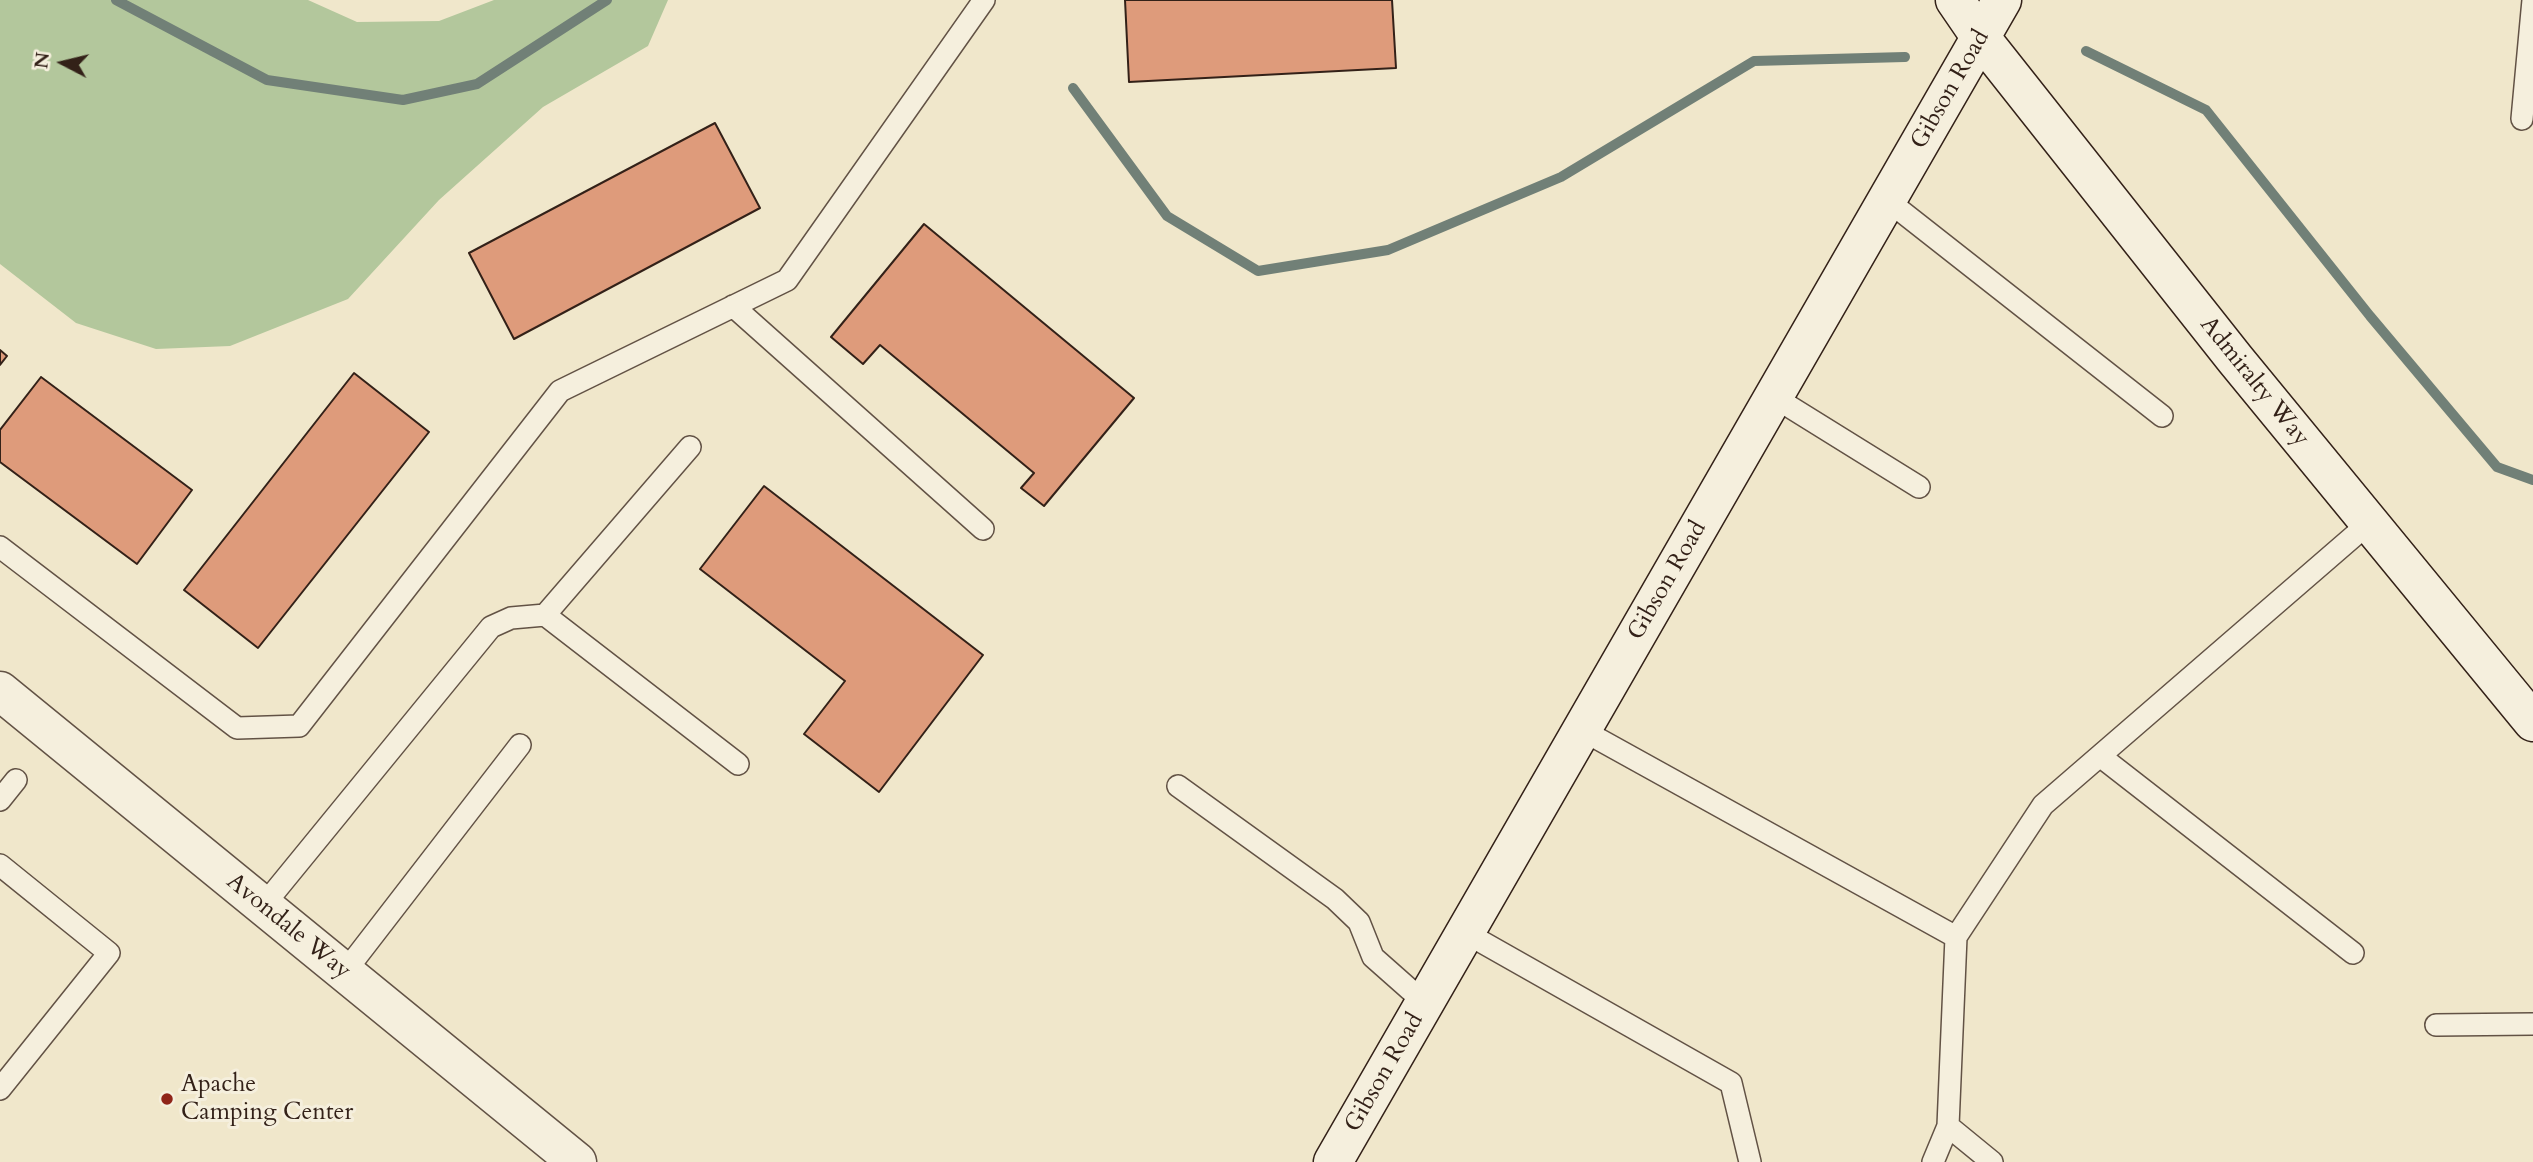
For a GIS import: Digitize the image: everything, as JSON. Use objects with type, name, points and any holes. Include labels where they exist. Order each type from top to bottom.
[{"type":"street","name":"Admiralty Way","points":[[1955,0],[1981,38],[2235,359],[2533,722]]},
{"type":"street","name":"Gibson Road","points":[[1333,1162],[2002,0]]},
{"type":"street","name":"Avondale Way","points":[[0,691],[569,1159]]},
{"type":"lane","points":[[0,547],[237,728],[299,726],[560,391],[787,281],[984,0]]},
{"type":"lane","points":[[2522,119],[2533,0]]},
{"type":"lane","points":[[1887,200],[2162,416]]},
{"type":"lane","points":[[733,306],[983,529]]},
{"type":"lane","points":[[1773,397],[1919,487]]},
{"type":"lane","points":[[545,615],[690,447]]},
{"type":"lane","points":[[1933,1162],[1948,1126],[1956,937],[2043,805],[2369,523]]},
{"type":"lane","points":[[263,906],[491,627],[511,618],[545,615],[738,764]]},
{"type":"lane","points":[[1582,730],[1956,937]]},
{"type":"lane","points":[[344,973],[520,745]]},
{"type":"lane","points":[[2100,756],[2353,953]]},
{"type":"lane","points":[[0,800],[16,780]]},
{"type":"lane","points":[[1178,786],[1335,899],[1359,922],[1373,957],[1425,1003]]},
{"type":"lane","points":[[0,1089],[109,953],[3,874]]},
{"type":"lane","points":[[1466,933],[1731,1083],[1750,1162]]},
{"type":"lane","points":[[2436,1025],[2533,1024]]},
{"type":"lane","points":[[1948,1126],[1992,1162]]},
{"type":"green space","points":[[0,0],[308,0],[357,22],[439,21],[494,0],[668,0],[648,46],[543,107],[439,200],[348,299],[230,346],[156,349],[76,323],[0,264]]},
{"type":"building","points":[[1125,0],[1392,0],[1396,68],[1129,82]]},
{"type":"building","points":[[715,123],[760,208],[514,339],[469,253]]},
{"type":"building","points":[[924,224],[1134,398],[1044,506],[1021,488],[1034,473],[880,345],[863,364],[831,337]]},
{"type":"building","points":[[0,350],[7,356],[0,365]]},
{"type":"building","points":[[354,373],[429,432],[258,648],[184,590]]},
{"type":"building","points":[[41,377],[192,490],[137,564],[0,462],[0,430]]},
{"type":"building","points":[[764,486],[983,655],[879,792],[804,734],[845,681],[700,569]]},
{"type":"waterway","points":[[116,0],[267,80],[403,100],[477,84],[607,0]]},
{"type":"waterway","points":[[2086,51],[2206,110],[2370,316],[2497,467],[2533,480]]},
{"type":"waterway","points":[[1073,88],[1167,216],[1258,271],[1388,250],[1561,177],[1754,61],[1905,57]]},
{"type":"place","name":"Apache Camping Center","points":[[167,1099]]}]
